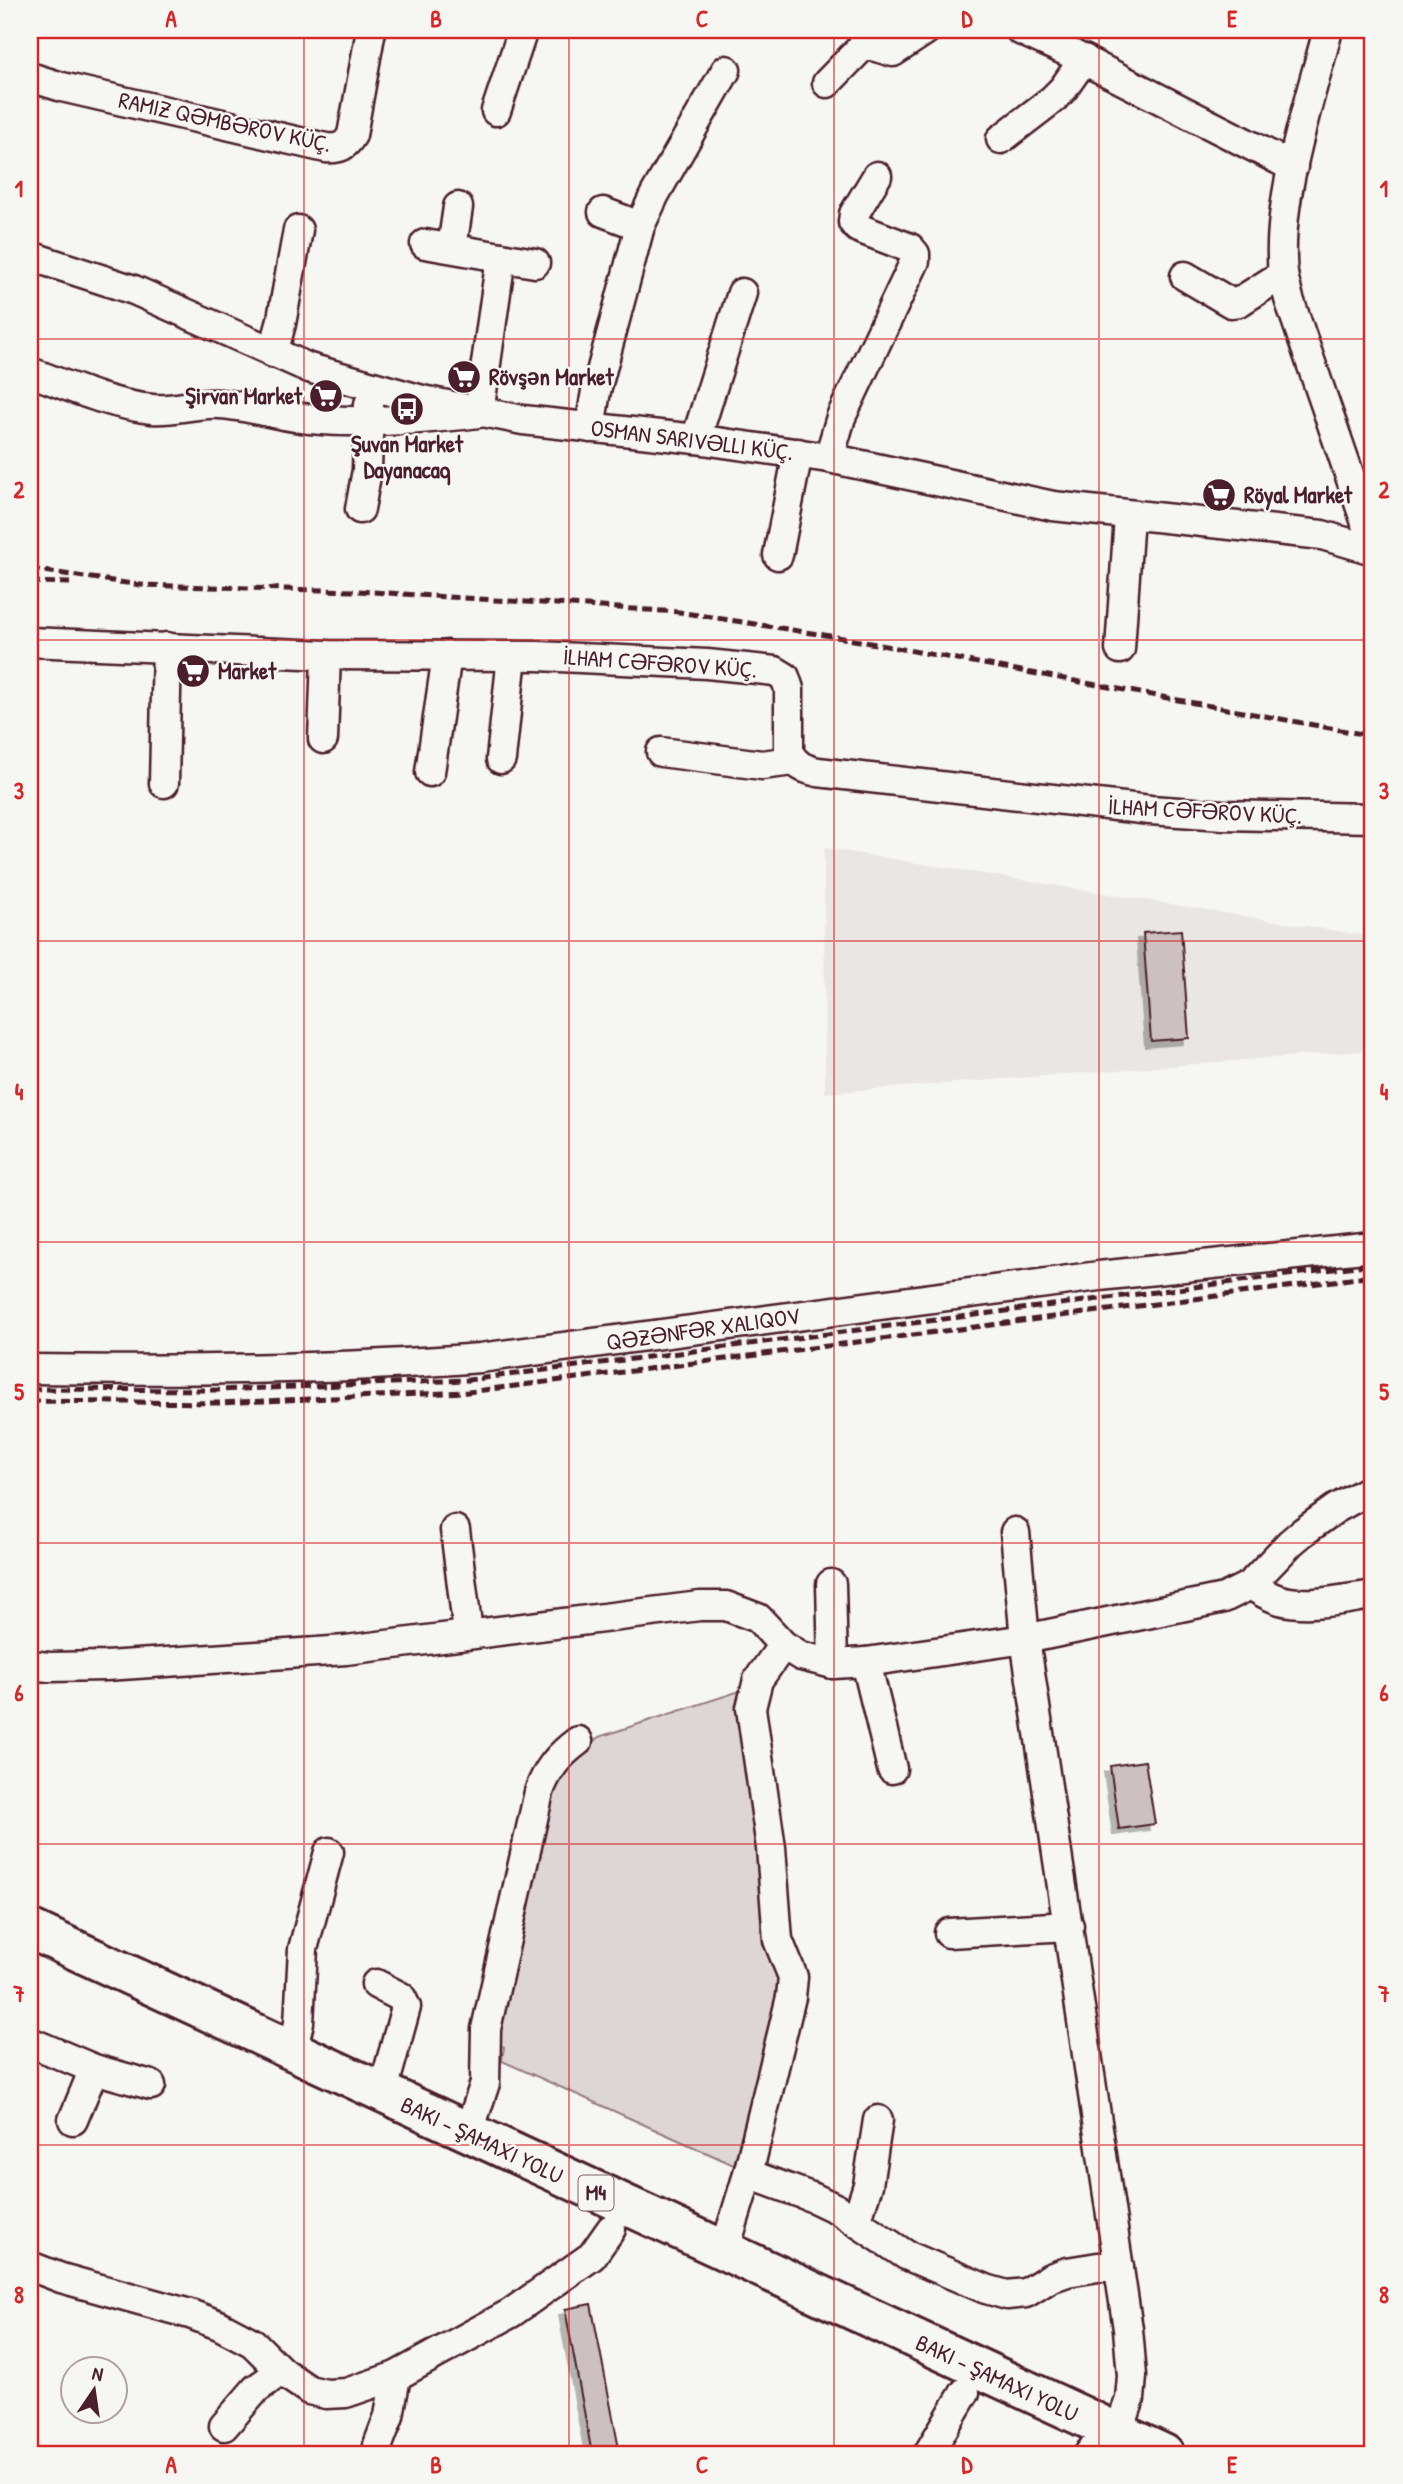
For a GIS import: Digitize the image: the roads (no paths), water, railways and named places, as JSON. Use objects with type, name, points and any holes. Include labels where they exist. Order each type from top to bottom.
[{"type":"highway","name":"M4","points":[[30,1929],[724,2252],[1099,2448]]},
{"type":"highway","name":"M4","points":[[30,1958],[965,2392],[1099,2448],[1164,2454]]},
{"type":"street","name":"RAMIZ QƏMBƏROV KÜÇ.","points":[[30,77],[75,90],[337,149],[347,144],[352,135],[370,30]]},
{"type":"street","points":[[496,111],[523,30]]},
{"type":"street","points":[[827,83],[861,48],[869,45],[893,52],[926,30]]},
{"type":"street","points":[[1020,30],[1075,47],[1293,167]]},
{"type":"street","points":[[1328,30],[1293,167],[1284,221],[1283,274],[1373,550]]},
{"type":"street","points":[[1001,139],[1063,89],[1075,47]]},
{"type":"street","points":[[590,428],[596,391],[640,226],[726,70]]},
{"type":"street","points":[[829,458],[841,417],[915,261],[915,254],[910,248],[858,228],[853,222],[854,214],[877,176]]},
{"type":"street","points":[[458,207],[438,246],[535,263]]},
{"type":"street","points":[[603,212],[640,226]]},
{"type":"street","points":[[273,353],[298,230]]},
{"type":"street","points":[[30,256],[134,289],[309,368],[369,387],[479,413],[798,453],[1041,504],[1129,516],[1281,530],[1344,540],[1373,550]]},
{"type":"street","points":[[479,413],[501,257]]},
{"type":"street","points":[[1185,276],[1231,303],[1239,302],[1283,274]]},
{"type":"street","points":[[696,439],[742,293]]},
{"type":"street","points":[[30,372],[108,399],[152,409],[221,404],[281,415],[368,422],[479,413]]},
{"type":"street","points":[[360,509],[366,470],[369,387]]},
{"type":"street","points":[[778,555],[798,453]]},
{"type":"street","points":[[1120,649],[1129,516]]},
{"type":"street","name":"İLHAM CƏFƏROV KÜÇ.","points":[[30,642],[326,655],[512,656],[708,664],[775,671],[785,677],[789,689],[788,744],[793,761],[803,768],[818,772],[1150,810],[1223,815],[1373,818]]},
{"type":"street","points":[[164,783],[167,647]]},
{"type":"street","points":[[323,739],[326,655]]},
{"type":"street","points":[[430,772],[447,655]]},
{"type":"street","points":[[501,758],[512,656]]},
{"type":"street","points":[[661,752],[762,765],[781,765],[793,761]]},
{"type":"street","points":[[30,1369],[273,1368],[410,1364],[480,1358],[1099,1276],[1373,1247]]},
{"type":"street","points":[[30,1665],[106,1666],[333,1651],[700,1605],[726,1606],[758,1618],[783,1645],[801,1656],[833,1664],[866,1662],[1025,1639],[1224,1598],[1250,1586],[1303,1532],[1335,1509],[1373,1488]]},
{"type":"street","points":[[455,1530],[468,1633]]},
{"type":"street","points":[[1015,1532],[1025,1639],[1119,2267],[1132,2376],[1130,2399],[1099,2448]]},
{"type":"street","points":[[831,1584],[833,1664]]},
{"type":"street","points":[[1250,1586],[1279,1600],[1297,1603],[1373,1595]]},
{"type":"street","points":[[724,2252],[748,2174],[791,1997],[793,1977],[778,1940],[771,1848],[751,1708],[758,1679],[783,1645]]},
{"type":"street","points":[[866,1662],[892,1769]]},
{"type":"street","points":[[468,2134],[485,2083],[486,2029],[539,1792],[546,1773],[561,1754],[578,1741]]},
{"type":"street","points":[[292,2052],[299,2023],[303,1949],[329,1852]]},
{"type":"street","points":[[949,1933],[1069,1926]]},
{"type":"street","points":[[376,1984],[401,1997],[406,2007],[382,2094]]},
{"type":"street","points":[[30,2042],[94,2069],[151,2085]]},
{"type":"street","points":[[73,2120],[94,2069]]},
{"type":"street","points":[[856,2222],[868,2185],[878,2120]]},
{"type":"street","points":[[748,2174],[837,2209],[906,2255],[986,2289],[1007,2295],[1026,2293],[1050,2278],[1067,2272],[1119,2267]]},
{"type":"street","points":[[30,2266],[61,2278],[190,2314],[219,2325],[253,2343],[281,2371],[309,2390],[326,2394],[346,2393],[396,2376],[511,2313],[592,2256],[611,2229]]},
{"type":"street","points":[[224,2426],[256,2389],[281,2371]]},
{"type":"street","points":[[379,2445],[389,2416],[396,2376]]},
{"type":"street","points":[[928,2454],[965,2392]]},
{"type":"railway","points":[[30,569],[140,585],[357,591],[679,612],[843,638],[1373,736]]},
{"type":"railway","points":[[30,582],[70,583]]},
{"type":"railway","points":[[30,1389],[218,1390],[468,1380],[1373,1264]]},
{"type":"railway","points":[[30,1401],[218,1403],[468,1392],[1373,1276]]},
{"type":"place","name":"Rövşən Market","points":[[464,377]]},
{"type":"place","name":"Şirvan Market","points":[[326,396]]},
{"type":"place","name":"Şuvan Market Dayanacaq","points":[[407,409]]},
{"type":"place","name":"Röyal Market","points":[[1219,495]]},
{"type":"place","name":"Market","points":[[193,671]]}]
